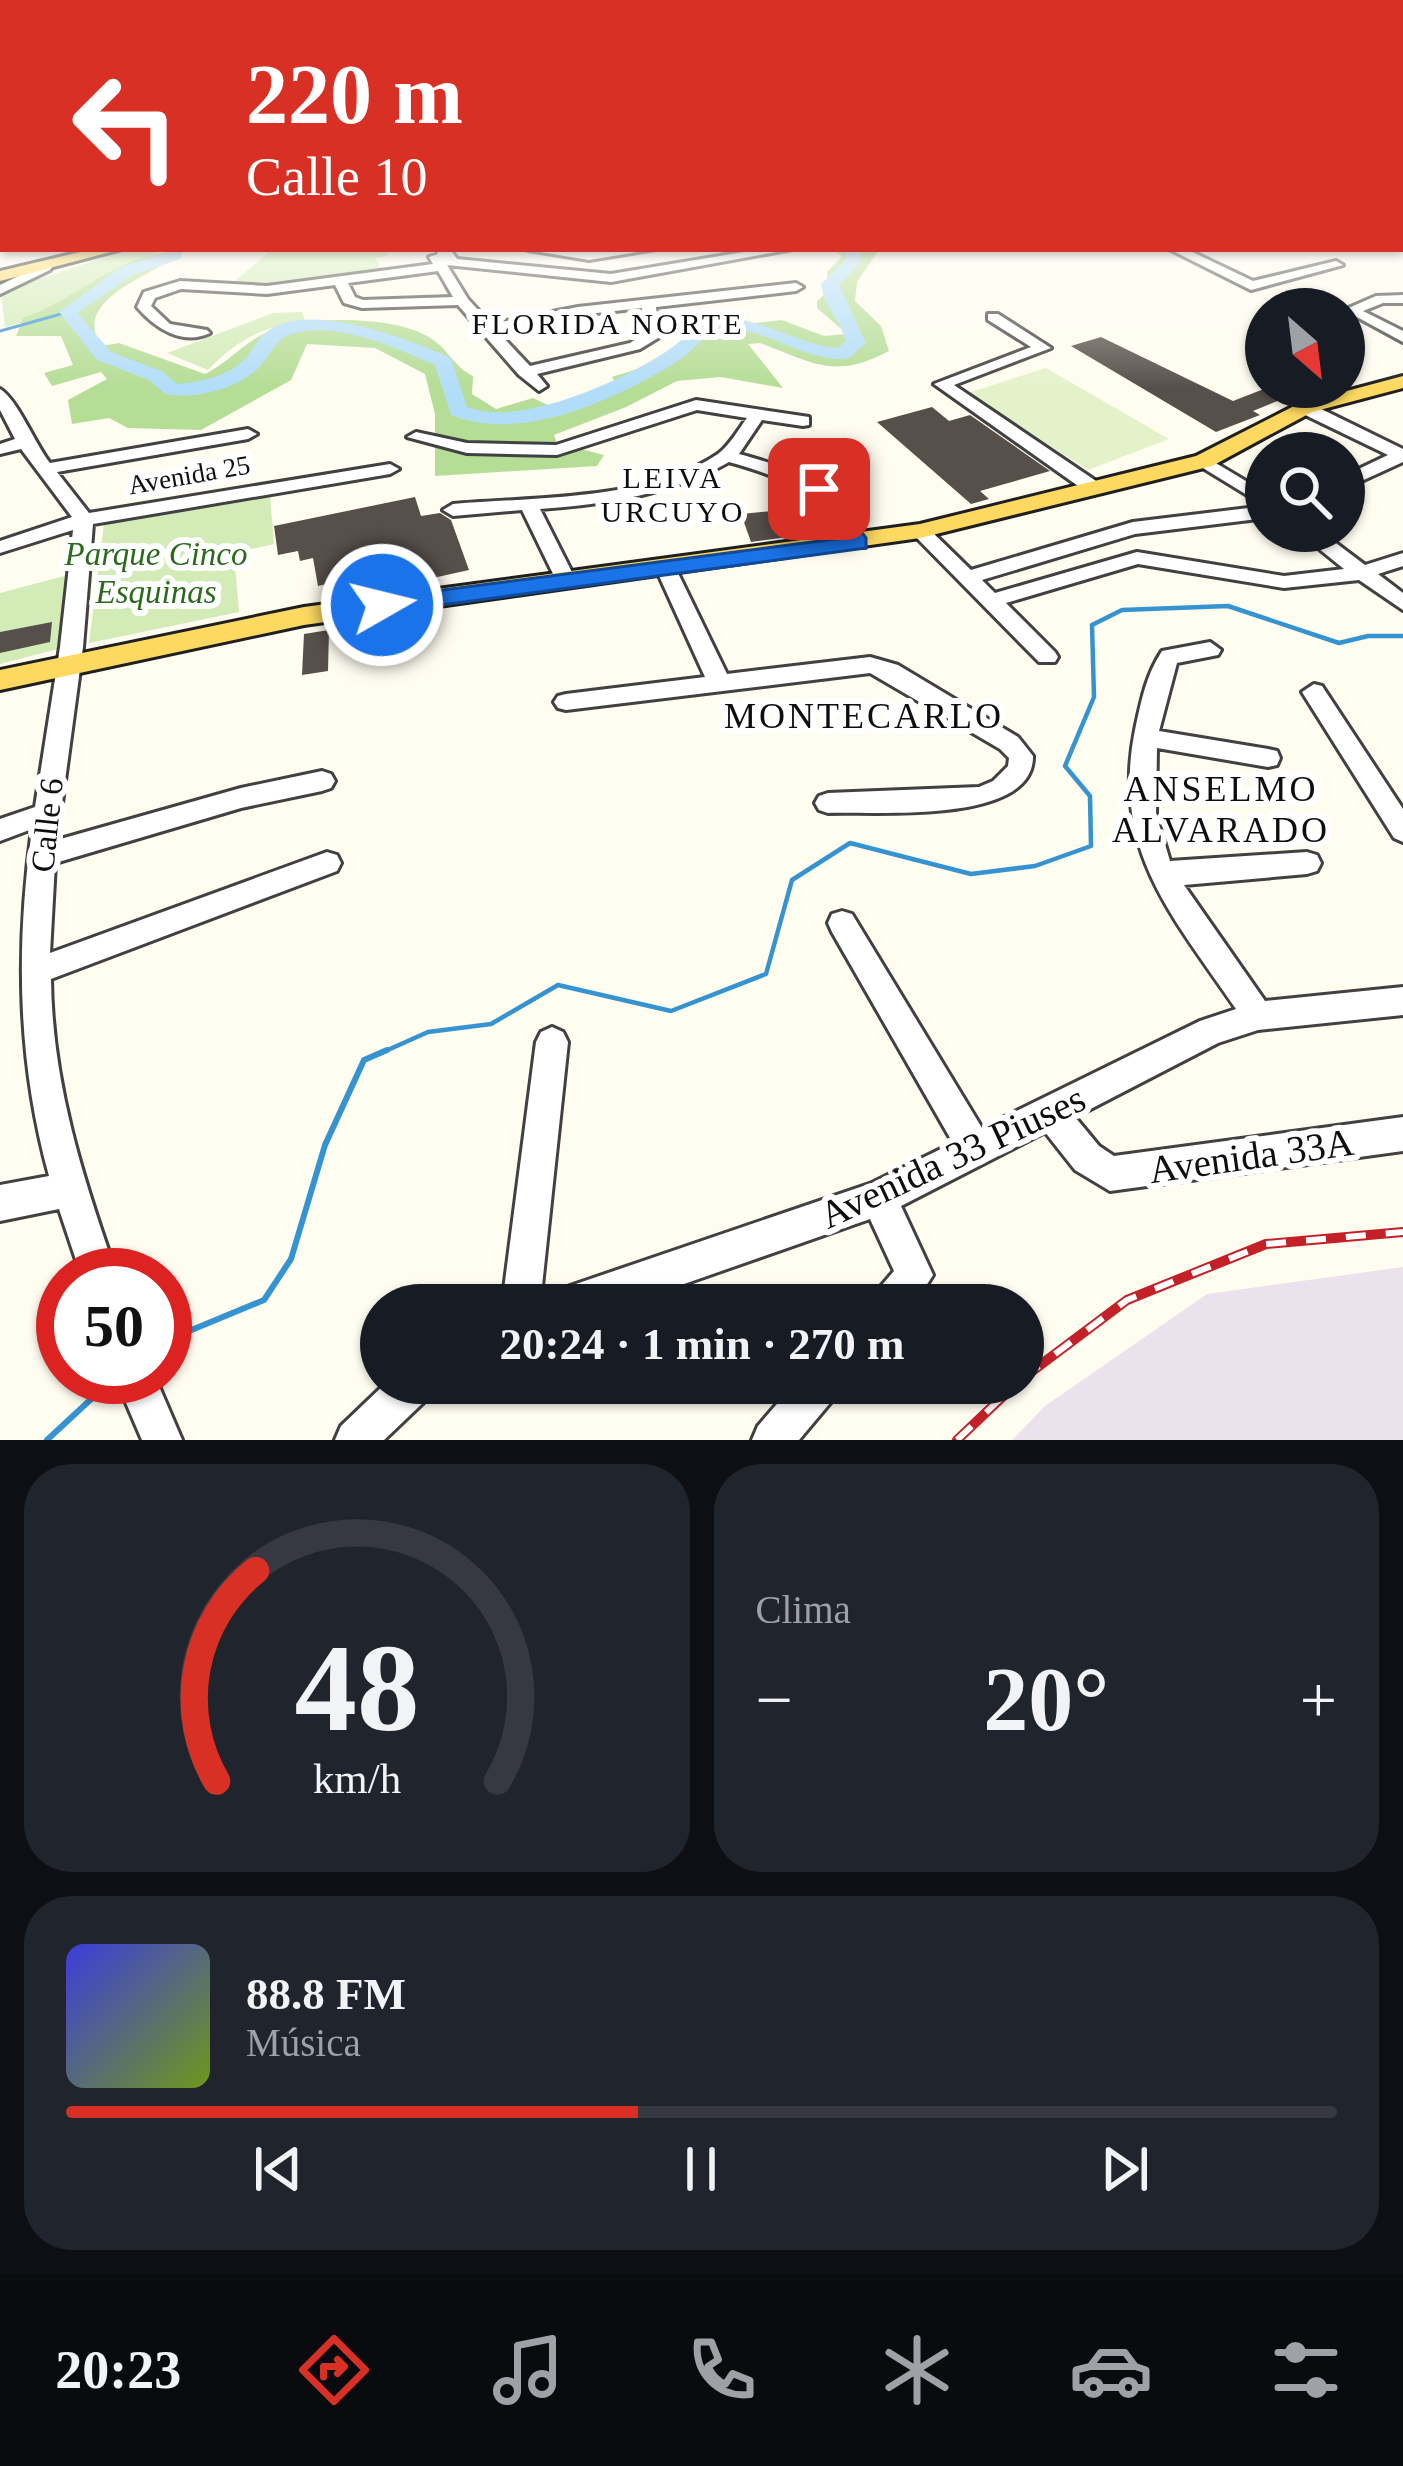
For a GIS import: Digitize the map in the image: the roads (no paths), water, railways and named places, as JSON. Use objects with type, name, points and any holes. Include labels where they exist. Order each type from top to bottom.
[{"type":"main road","points":[[0,276],[94,254]]},
{"type":"main road","points":[[1365,390],[1403,382]]},
{"type":"main road","points":[[0,680],[304,616],[920,531],[1204,461],[1305,408]]},
{"type":"street","points":[[435,254],[462,302],[539,386]]},
{"type":"street","points":[[445,254],[455,263],[514,272],[611,278],[755,254]]},
{"type":"street","points":[[514,272],[532,254]]},
{"type":"street","points":[[573,254],[604,254]]},
{"type":"street","points":[[1187,254],[1251,286],[1336,265]]},
{"type":"street","points":[[0,290],[45,267]]},
{"type":"street","points":[[202,333],[176,332],[150,317],[145,302],[166,286],[267,290],[441,267]]},
{"type":"street","points":[[340,282],[349,300],[362,304],[462,302]]},
{"type":"street","points":[[486,330],[648,302],[796,287]]},
{"type":"street","points":[[1399,298],[1352,310],[1403,337]]},
{"type":"street","points":[[525,372],[635,346],[653,335],[648,302]]},
{"type":"street","points":[[993,316],[1043,348],[942,385],[1094,489]]},
{"type":"street","points":[[0,394],[25,442],[84,520]]},
{"type":"street","points":[[416,437],[467,448],[557,450],[696,405],[803,422]]},
{"type":"street","points":[[1305,408],[1403,456]]},
{"type":"street","points":[[453,510],[640,489],[678,479],[727,456],[759,413]]},
{"type":"street","points":[[46,470],[248,434]]},
{"type":"street","points":[[0,449],[25,442]]},
{"type":"street","points":[[727,456],[802,477],[819,489],[858,543]]},
{"type":"street","points":[[1365,473],[1403,456]]},
{"type":"street","points":[[1204,461],[1245,487]]},
{"type":"street","name":"Avenida 25","points":[[0,547],[84,520],[390,469]]},
{"type":"street","points":[[527,502],[566,580]]},
{"type":"street","points":[[966,578],[1132,528],[1245,515]]},
{"type":"street","name":"Calle 6","points":[[84,520],[70,662],[44,814],[35,972],[39,1050],[70,1189],[90,1248]]},
{"type":"street","points":[[920,531],[1047,657]]},
{"type":"street","points":[[1334,552],[1403,603]]},
{"type":"street","points":[[990,601],[1137,558],[1284,582],[1361,573],[1403,559]]},
{"type":"street","points":[[666,569],[718,680]]},
{"type":"street","points":[[1210,650],[1171,656],[1161,669],[1145,737],[1145,816],[1150,845],[1165,875],[1258,1016]]},
{"type":"street","points":[[566,702],[870,665],[890,670],[1010,743],[1021,756],[1021,769],[1001,788],[981,797],[828,803]]},
{"type":"street","points":[[1314,692],[1403,831]]},
{"type":"street","points":[[1145,737],[1268,758]]},
{"type":"street","points":[[41,856],[241,798],[322,781]]},
{"type":"street","points":[[0,830],[44,814]]},
{"type":"street","points":[[35,972],[327,863]]},
{"type":"street","points":[[1165,875],[1307,863]]},
{"type":"street","points":[[842,923],[977,1151]]},
{"type":"street","name":"Avenida 33 Piuses","points":[[631,1284],[879,1198],[1052,1115],[1210,1031],[1258,1016],[1403,1001]]},
{"type":"street","points":[[524,1284],[553,1042]]},
{"type":"street","name":"Avenida 33A","points":[[1052,1115],[1087,1158],[1110,1174],[1403,1134]]},
{"type":"street","points":[[0,1203],[70,1189]]},
{"type":"street","points":[[879,1198],[915,1275],[907,1284]]},
{"type":"street","points":[[355,1440],[393,1404]]},
{"type":"street","points":[[772,1440],[803,1404]]},
{"type":"waterway","points":[[174,255],[127,271],[68,312],[104,356],[156,376],[172,390],[192,389],[243,370],[270,338],[289,328],[333,327],[384,339],[444,362],[458,411],[478,419],[503,419],[565,405],[628,380],[673,356],[709,328],[742,326],[809,349],[842,354],[856,343],[834,303],[830,284],[853,262],[852,254]]},
{"type":"waterway","points":[[0,331],[68,312]]},
{"type":"waterway","points":[[381,1053],[428,1032],[491,1024],[558,985],[671,1011],[766,974],[792,880],[850,843],[971,874],[1035,866],[1091,846],[1090,796],[1065,766],[1094,697],[1092,625],[1122,610],[1228,606],[1339,643],[1368,636],[1403,636]]},
{"type":"waterway","points":[[192,1330],[264,1300],[291,1259],[325,1145],[364,1060],[387,1050]]},
{"type":"waterway","points":[[47,1440],[86,1404]]},
{"type":"railway","points":[[1044,1362],[1127,1300],[1266,1244],[1403,1232]]},
{"type":"railway","points":[[957,1440],[995,1404]]},
{"type":"district","name":"FLORIDA NORTE","points":[[608,324]]},
{"type":"district","name":"LEIVA URCUYO","points":[[673,495]]},
{"type":"district","name":"MONTECARLO","points":[[864,715]]},
{"type":"district","name":"ANSELMO ALVARADO","points":[[1221,808]]},
{"type":"park label","name":"Parque Cinco Esquinas","points":[[156,572]]}]
